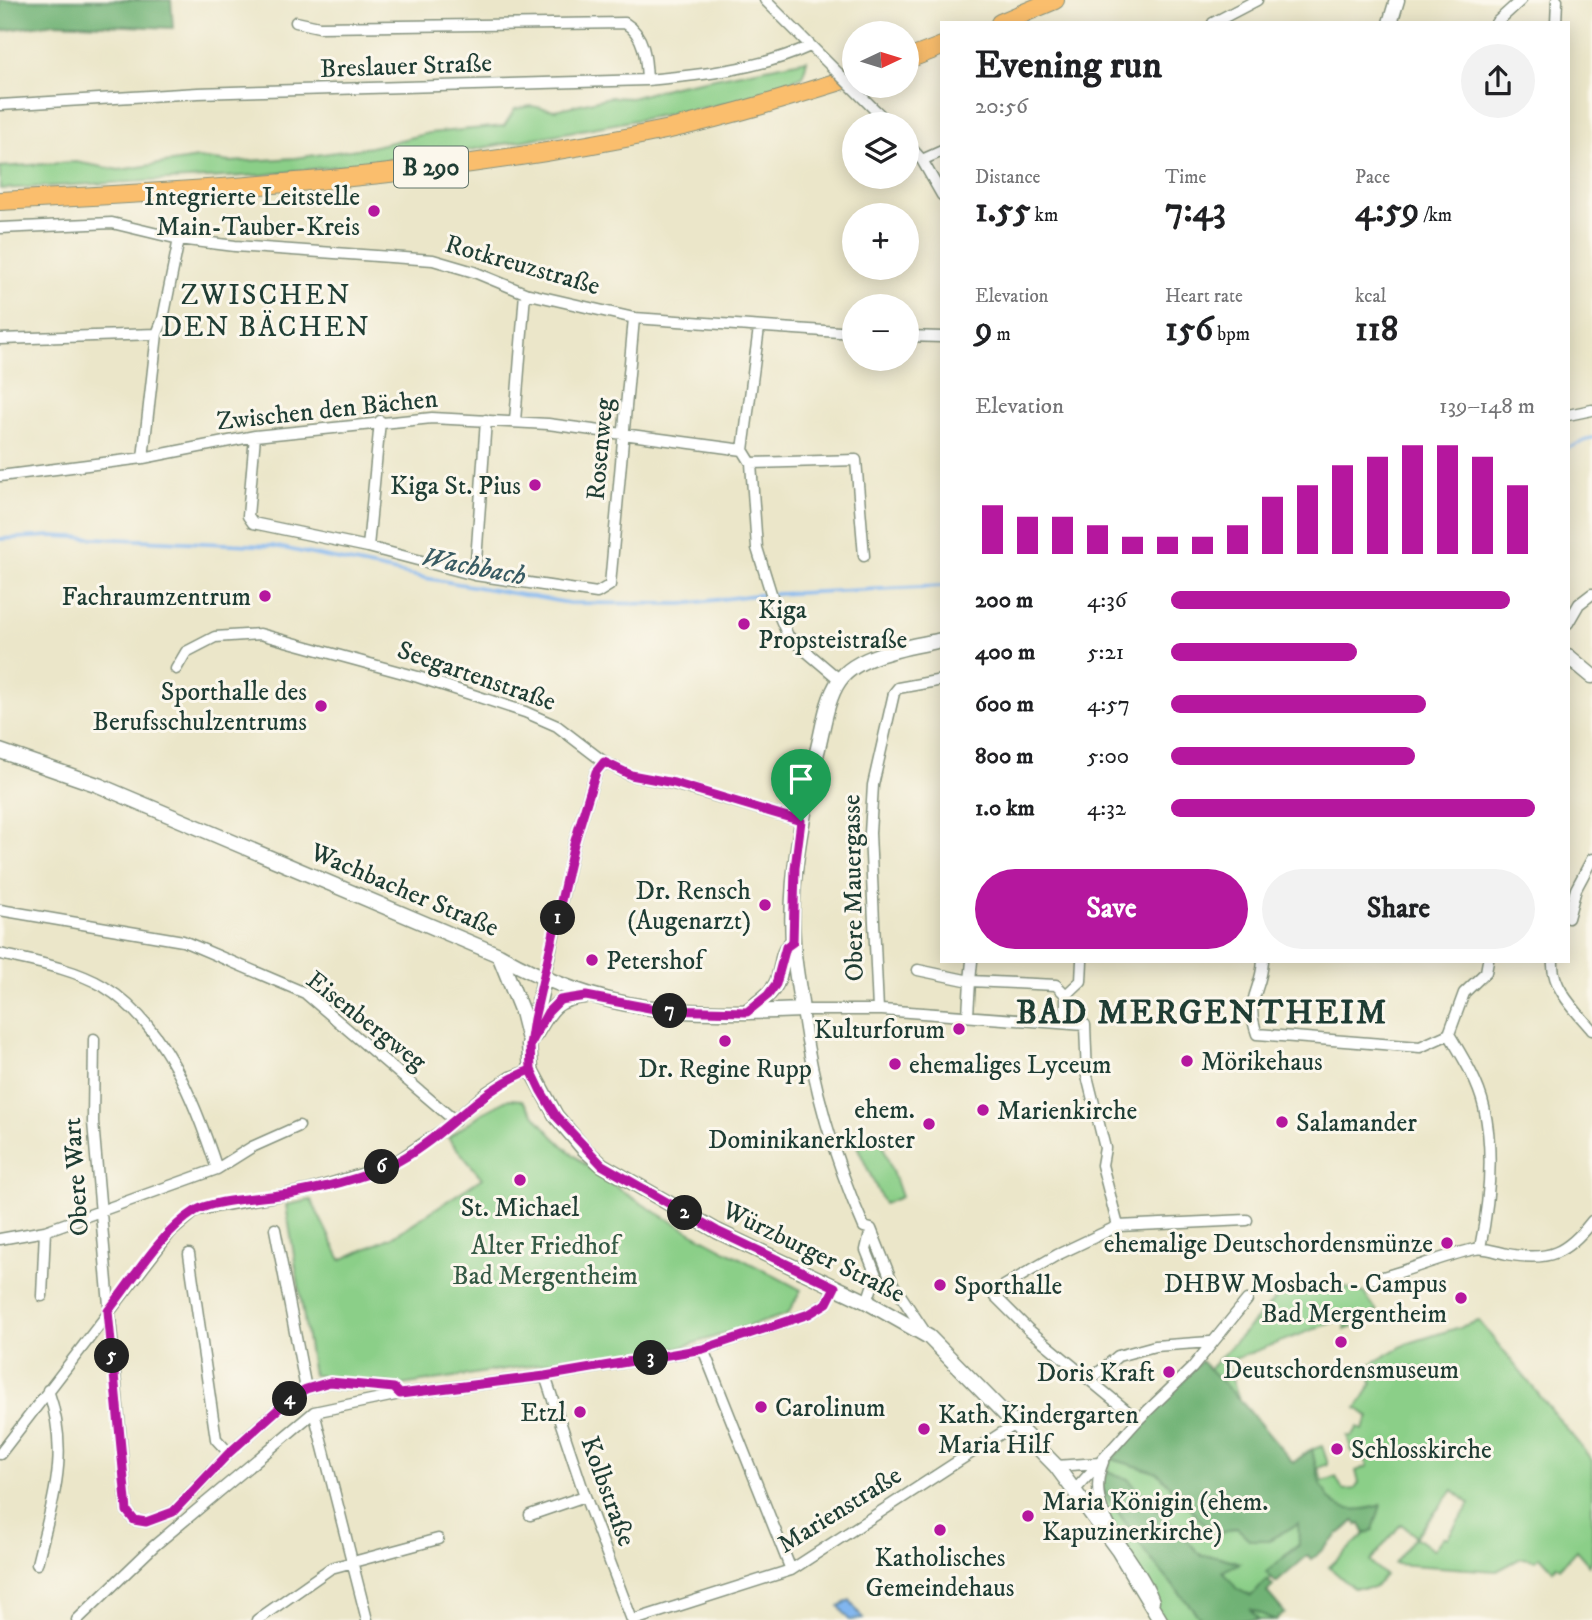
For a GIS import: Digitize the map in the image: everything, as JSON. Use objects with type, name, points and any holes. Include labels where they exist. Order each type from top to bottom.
[{"type":"main road","points":[[1005,21],[1055,0]]},
{"type":"main road","points":[[919,55],[940,47]]},
{"type":"main road","name":"B 290","points":[[0,201],[306,182],[582,146],[672,128],[777,101],[842,81]]},
{"type":"street","points":[[765,0],[877,112]]},
{"type":"street","points":[[1217,21],[1257,0]]},
{"type":"street","points":[[1391,21],[1397,0]]},
{"type":"street","points":[[1498,21],[1521,0]]},
{"type":"street","points":[[1556,21],[1557,0]]},
{"type":"street","points":[[296,22],[320,27],[625,23],[638,35],[645,55],[647,80]]},
{"type":"street","name":"Breslauer Straße","points":[[0,105],[198,93],[647,80],[702,75],[787,57],[810,46]]},
{"type":"street","points":[[922,160],[940,152]]},
{"type":"street","points":[[919,157],[940,192]]},
{"type":"street","name":"Rotkreuzstraße","points":[[0,228],[112,223],[179,239],[432,260],[474,272],[525,293],[634,318],[842,332]]},
{"type":"street","points":[[143,458],[157,334],[163,319],[179,239]]},
{"type":"street","points":[[515,421],[525,293]]},
{"type":"street","name":"Rosenweg","points":[[475,575],[597,593],[610,585],[634,318]]},
{"type":"street","points":[[758,328],[743,450],[751,463],[757,548],[769,589],[788,636],[839,680]]},
{"type":"street","points":[[0,339],[157,334]]},
{"type":"street","points":[[919,336],[940,337]]},
{"type":"street","points":[[1570,415],[1592,410]]},
{"type":"street","points":[[255,436],[248,516],[253,523],[368,547],[475,575],[486,420]]},
{"type":"street","points":[[368,547],[380,421]]},
{"type":"street","name":"Zwischen den Bächen","points":[[0,476],[143,458],[255,436],[380,421],[515,421],[624,432],[743,450]]},
{"type":"street","points":[[751,463],[856,460],[864,556]]},
{"type":"street","points":[[1570,620],[1579,604],[1592,594]]},
{"type":"street","name":"Seegartenstraße","points":[[176,669],[186,652],[215,637],[260,634],[418,677],[525,712],[572,734],[604,762],[631,775],[674,783],[801,821]]},
{"type":"street","points":[[929,1337],[893,1284],[857,1193],[846,1188],[821,1112],[810,1066],[793,942],[795,868],[801,821],[827,712],[839,680],[891,651],[940,640]]},
{"type":"street","points":[[1570,658],[1592,676]]},
{"type":"street","name":"Obere Mauergasse","points":[[878,1010],[870,834],[873,785],[894,693],[898,688],[940,680]]},
{"type":"street","name":"Wachbacher Straße","points":[[0,751],[98,785],[499,955],[544,980],[586,996],[660,1010],[802,1010]]},
{"type":"street","points":[[522,1012],[530,995],[544,980],[574,844],[596,772],[604,762]]},
{"type":"street","points":[[1570,911],[1576,889],[1592,859]]},
{"type":"street","name":"Eisenbergweg","points":[[0,910],[183,941],[305,993],[455,1121]]},
{"type":"street","points":[[747,1012],[768,995],[776,984],[786,947],[793,942]]},
{"type":"street","points":[[0,954],[56,967],[100,984],[135,1008],[163,1048],[198,1111],[217,1169]]},
{"type":"street","points":[[499,955],[522,1012],[530,1045]]},
{"type":"street","points":[[968,1015],[972,963]]},
{"type":"street","points":[[1066,995],[1081,981],[1082,963]]},
{"type":"street","points":[[1263,963],[1251,1002],[1258,1034],[1420,1047],[1449,1034],[1464,993],[1486,972],[1488,963]]},
{"type":"street","points":[[1553,963],[1552,969],[1562,992],[1592,1030]]},
{"type":"street","points":[[918,971],[970,981],[1056,985],[1066,995],[1066,1023]]},
{"type":"street","name":"Würzburger Straße","points":[[544,980],[530,1045],[531,1070],[556,1116],[602,1165],[717,1231],[835,1287],[929,1337],[1017,1423],[1056,1466],[1075,1490],[1160,1618]]},
{"type":"street","points":[[530,1045],[548,1012],[560,1000],[586,996]]},
{"type":"street","points":[[802,1010],[878,1010],[1084,1025],[1087,1076],[1105,1148],[1102,1165],[1118,1226]]},
{"type":"street","points":[[1449,1034],[1469,1068],[1484,1106],[1488,1141],[1488,1185],[1480,1248]]},
{"type":"street","name":"Obere Wart","points":[[94,1039],[93,1122],[127,1511],[134,1520],[146,1522],[173,1512],[229,1453]]},
{"type":"street","points":[[0,1454],[170,1233],[197,1210],[309,1190],[391,1165],[455,1121],[487,1092],[510,1077],[531,1070]]},
{"type":"street","points":[[0,1239],[44,1231],[217,1169],[252,1147],[299,1126]]},
{"type":"street","points":[[1138,1420],[1029,1330],[992,1293],[1058,1255],[1118,1226],[1247,1220]]},
{"type":"street","points":[[1375,1279],[1480,1248],[1511,1255],[1549,1256],[1563,1251],[1578,1239],[1592,1221]]},
{"type":"street","points":[[275,1229],[306,1389]]},
{"type":"street","points":[[867,1303],[876,1275],[866,1250],[871,1229]]},
{"type":"street","points":[[42,1296],[44,1231]]},
{"type":"street","points":[[189,1254],[216,1439],[229,1453],[293,1396],[306,1389],[330,1382],[394,1388],[400,1394]]},
{"type":"street","points":[[76,1620],[154,1546],[314,1412],[400,1394],[545,1376],[703,1349],[809,1314],[827,1303],[835,1287]]},
{"type":"street","points":[[1075,1490],[1138,1420],[1192,1368],[1210,1342],[1247,1300]]},
{"type":"street","points":[[1090,1380],[1118,1356],[1155,1346],[1210,1342]]},
{"type":"street","points":[[703,1349],[791,1570]]},
{"type":"street","name":"Kolbstraße","points":[[545,1376],[585,1496],[633,1620]]},
{"type":"street","points":[[37,1564],[59,1472],[58,1420],[48,1390]]},
{"type":"street","points":[[314,1412],[367,1620]]},
{"type":"street","name":"Marienstraße","points":[[633,1620],[791,1570],[1017,1423]]},
{"type":"street","points":[[1107,1453],[1096,1489],[1100,1504],[1112,1530],[1149,1588],[1160,1618]]},
{"type":"street","points":[[1056,1466],[1099,1463]]},
{"type":"street","points":[[530,1515],[585,1496]]},
{"type":"street","points":[[257,1620],[331,1568],[438,1539]]},
{"type":"green space","points":[[0,0],[171,0],[173,28],[55,23],[0,31]]},
{"type":"green space","points":[[807,60],[803,76],[736,102],[459,152],[262,175],[0,189],[0,167],[76,162],[119,170],[198,158],[230,162],[295,158],[371,147],[429,133],[504,126],[515,109],[531,106],[555,110],[610,97],[631,98],[674,86]]},
{"type":"green space","name":"Alter Friedhof Bad Mergentheim","points":[[509,1099],[522,1100],[550,1133],[608,1182],[705,1240],[801,1290],[788,1314],[682,1347],[582,1363],[578,1358],[402,1385],[313,1375],[286,1205],[311,1200],[341,1260],[392,1237],[482,1178],[448,1138],[482,1113]]},
{"type":"green space","points":[[879,1134],[901,1197],[884,1204],[857,1146]]},
{"type":"green space","points":[[1337,1285],[1364,1293],[1377,1311],[1372,1315],[1375,1320],[1344,1330],[1347,1319],[1339,1314],[1334,1322],[1226,1362],[1239,1399],[1293,1463],[1308,1451],[1322,1446],[1328,1464],[1318,1468],[1323,1481],[1336,1477],[1343,1490],[1355,1489],[1359,1483],[1356,1471],[1368,1466],[1363,1453],[1352,1452],[1347,1436],[1352,1436],[1358,1427],[1363,1430],[1369,1417],[1357,1408],[1372,1384],[1369,1365],[1406,1344],[1479,1321],[1592,1460],[1592,1560],[1589,1565],[1576,1550],[1560,1568],[1556,1565],[1553,1570],[1540,1556],[1536,1560],[1521,1558],[1497,1571],[1394,1564],[1415,1537],[1433,1550],[1444,1536],[1447,1538],[1470,1504],[1453,1490],[1416,1536],[1401,1524],[1370,1562],[1385,1575],[1374,1588],[1353,1588],[1329,1567],[1365,1534],[1360,1524],[1357,1525],[1354,1521],[1341,1533],[1300,1544],[1284,1557],[1266,1587],[1276,1620],[1160,1620],[1112,1530],[1101,1487],[1151,1558],[1112,1473],[1107,1471],[1112,1459],[1122,1462],[1279,1295],[1286,1290]]},
{"type":"green space","points":[[1201,1361],[1239,1399],[1293,1463],[1312,1449],[1319,1479],[1331,1500],[1350,1509],[1381,1505],[1373,1530],[1365,1534],[1360,1524],[1357,1525],[1354,1521],[1312,1559],[1308,1555],[1276,1583],[1266,1572],[1299,1545],[1298,1524],[1269,1540],[1250,1540],[1237,1528],[1221,1533],[1206,1526],[1158,1473],[1112,1459]]},
{"type":"green space","points":[[1107,1471],[1128,1479],[1202,1556],[1217,1556],[1240,1563],[1223,1571],[1237,1589],[1251,1596],[1267,1580],[1273,1586],[1267,1592],[1285,1613],[1275,1620],[1250,1609],[1259,1620],[1202,1620],[1148,1556],[1101,1487]]},
{"type":"water","points":[[850,1600],[863,1619],[849,1620],[839,1606]]},
{"type":"waterway","name":"Wachbach","points":[[1570,447],[1592,438]]},
{"type":"waterway","name":"Wachbach","points":[[0,539],[51,536],[273,546],[425,578],[569,603],[683,604],[755,595],[940,586]]},
{"type":"place","name":"Integrierte Leitstelle Main-Tauber-Kreis","points":[[374,211]]},
{"type":"place","name":"Kiga St. Pius","points":[[535,485]]},
{"type":"place","name":"Fachraumzentrum","points":[[265,596]]},
{"type":"place","name":"Kiga Propsteistraße","points":[[744,624]]},
{"type":"place","name":"Sporthalle des Berufsschulzentrums","points":[[321,706]]},
{"type":"place","name":"Dr. Rensch (Augenarzt)","points":[[765,905]]},
{"type":"place","name":"Petershof","points":[[592,960]]},
{"type":"place","name":"Kulturforum","points":[[959,1029]]},
{"type":"place","name":"Dr. Regine Rupp","points":[[725,1041]]},
{"type":"place","name":"Mörikehaus","points":[[1187,1061]]},
{"type":"place","name":"ehemaliges Lyceum","points":[[895,1064]]},
{"type":"place","name":"Marienkirche","points":[[983,1110]]},
{"type":"place","name":"Salamander","points":[[1282,1122]]},
{"type":"place","name":"ehem. Dominikanerkloster","points":[[929,1124]]},
{"type":"place","name":"St. Michael","points":[[520,1180]]},
{"type":"place","name":"ehemalige Deutschordensmünze","points":[[1447,1243]]},
{"type":"place","name":"Sporthalle","points":[[940,1285]]},
{"type":"place","name":"DHBW Mosbach - Campus Bad Mergentheim","points":[[1461,1298]]},
{"type":"place","name":"Deutschordensmuseum","points":[[1341,1342]]},
{"type":"place","name":"Doris Kraft","points":[[1169,1372]]},
{"type":"place","name":"Carolinum","points":[[761,1407]]},
{"type":"place","name":"Etzl","points":[[580,1412]]},
{"type":"place","name":"Kath. Kindergarten Maria Hilf","points":[[924,1429]]},
{"type":"place","name":"Schlosskirche","points":[[1337,1449]]},
{"type":"place","name":"Maria Königin (ehem. Kapuzinerkirche)","points":[[1028,1516]]},
{"type":"place","name":"Katholisches Gemeindehaus","points":[[940,1530]]},
{"type":"district","name":"ZWISCHEN DEN BÄCHEN","points":[[266,310]]},
{"type":"district","name":"BAD MERGENTHEIM","points":[[1202,1011]]},
{"type":"route","points":[[801,821],[674,783],[631,775],[604,762],[596,772],[574,844],[534,1019],[530,1045],[531,1070],[556,1116],[602,1165],[717,1231],[835,1287],[827,1303],[809,1314],[703,1349],[584,1370],[400,1394],[394,1388],[330,1382],[306,1389],[293,1396],[229,1453],[173,1512],[146,1522],[134,1520],[127,1511],[108,1311],[170,1233],[197,1210],[240,1200],[309,1190],[391,1165],[455,1121],[487,1092],[510,1077],[531,1070],[530,1045],[548,1012],[560,1000],[586,996],[660,1010],[747,1012],[768,995],[776,984],[786,947],[793,942],[795,868],[801,821]]}]
